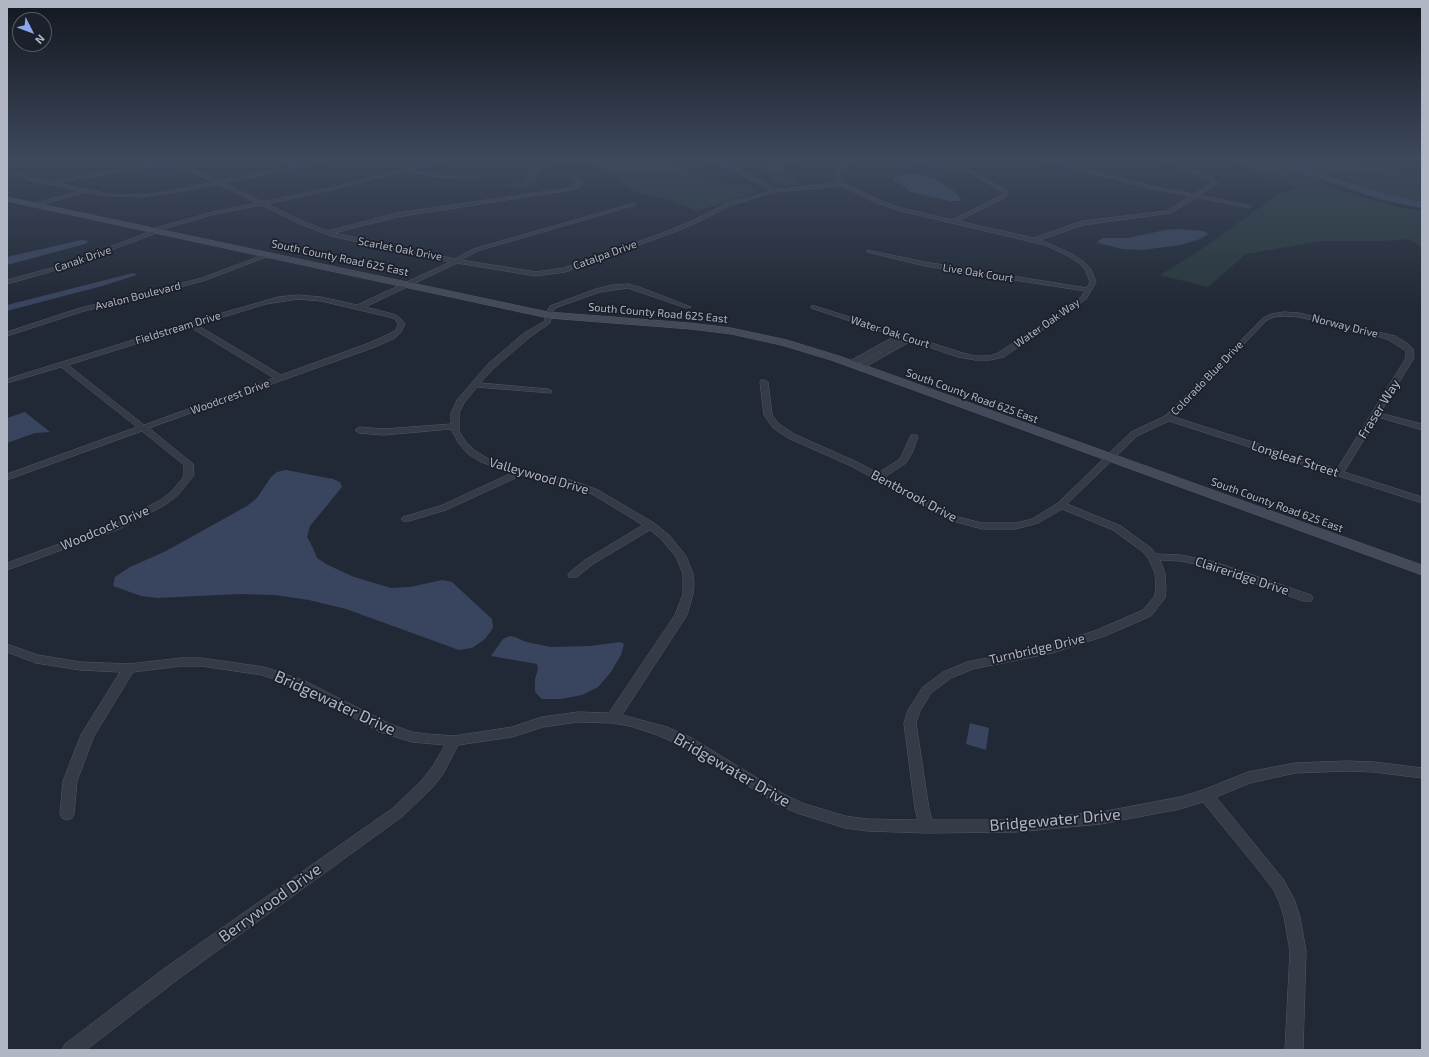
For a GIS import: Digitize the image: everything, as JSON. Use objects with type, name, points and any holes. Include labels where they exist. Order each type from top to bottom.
[{"type":"street","name":"South County Road 625 East","points":[[50,208],[548,315],[690,326],[731,331],[783,342],[855,366],[1422,570]]},
{"type":"street","name":"Canak Drive","points":[[7,282],[61,267],[157,231],[241,208]]},
{"type":"street","name":"Scarlet Oak Drive","points":[[273,208],[327,233],[353,240],[456,260]]},
{"type":"street","points":[[327,233],[397,215],[442,208]]},
{"type":"street","points":[[356,306],[403,284],[447,266],[475,250],[618,208]]},
{"type":"street","name":"Catalpa Drive","points":[[456,260],[523,273],[542,274],[560,272],[670,232],[721,208]]},
{"type":"street","name":"Water Oak Way","points":[[901,208],[1034,240],[1062,251],[1086,266],[1093,278],[1093,282],[1084,298],[1001,355],[983,359],[966,357]]},
{"type":"street","points":[[953,221],[979,208]]},
{"type":"street","points":[[1034,240],[1082,223],[1169,212],[1175,208]]},
{"type":"street","name":"Live Oak Court","points":[[869,250],[925,264],[1089,290]]},
{"type":"street","name":"Avalon Boulevard","points":[[7,334],[82,309],[128,299],[204,279],[268,255]]},
{"type":"street","points":[[359,430],[384,432],[455,426],[454,417],[457,407],[475,385],[508,350],[548,322],[548,315],[552,307],[598,290],[622,286],[637,288],[688,307]]},
{"type":"street","name":"Fieldstream Drive","points":[[7,381],[264,302],[285,298],[314,298],[356,306]]},
{"type":"street","name":"Woodcrest Drive","points":[[7,477],[384,340],[392,336],[401,327],[402,324],[400,321],[391,315],[356,306]]},
{"type":"street","name":"Water Oak Court","points":[[813,307],[966,357]]},
{"type":"street","name":"Norway Drive","points":[[1284,314],[1315,318],[1376,333],[1404,344]]},
{"type":"street","name":"Colorado Blue Drive","points":[[1109,458],[1134,434],[1168,418],[1265,319],[1273,315],[1284,314]]},
{"type":"street","points":[[190,324],[280,378]]},
{"type":"street","points":[[855,366],[900,336]]},
{"type":"street","points":[[855,366],[909,339]]},
{"type":"street","name":"Fraser Way","points":[[1339,473],[1410,358],[1410,351],[1404,344]]},
{"type":"street","name":"Woodcock Drive","points":[[7,567],[115,527],[154,507],[175,493],[186,480],[189,468],[188,464],[62,364]]},
{"type":"street","name":"Bentbrook Drive","points":[[764,382],[768,415],[776,426],[791,436],[834,454],[942,514],[959,521],[982,526],[1005,527],[1026,524],[1034,521],[1061,505],[1109,458]]},
{"type":"street","points":[[475,385],[548,391]]},
{"type":"street","points":[[1376,414],[1422,427]]},
{"type":"street","name":"Longleaf Street","points":[[1168,418],[1422,500]]},
{"type":"street","name":"Valleywood Drive","points":[[455,426],[455,431],[463,444],[471,452],[495,464],[520,472],[571,483],[595,492],[650,525],[665,537],[681,556],[688,574],[688,594],[681,616],[613,718]]},
{"type":"street","points":[[878,478],[904,460],[914,437]]},
{"type":"street","points":[[406,519],[420,516],[457,502],[520,472]]},
{"type":"street","name":"Turnbridge Drive","points":[[927,827],[922,809],[910,723],[914,710],[927,690],[946,675],[958,669],[1076,642],[1113,628],[1147,613],[1154,605],[1161,590],[1160,573],[1153,557],[1138,542],[1117,528],[1061,505]]},
{"type":"street","points":[[573,575],[588,562],[650,525]]},
{"type":"street","name":"Claireridge Drive","points":[[1153,557],[1181,558],[1211,564],[1306,598]]},
{"type":"street","name":"Bridgewater Drive","points":[[7,648],[22,655],[57,663],[98,668],[129,668],[181,662],[201,662],[264,671],[301,684],[385,728],[412,737],[454,741],[512,732],[542,722],[560,719],[578,717],[613,718],[646,725],[685,741],[716,758],[782,800],[809,811],[845,822],[867,825],[1001,827],[1059,823],[1142,811],[1206,795],[1248,778],[1295,768],[1346,766],[1381,768],[1422,773]]},
{"type":"street","points":[[67,814],[70,781],[80,753],[88,735],[129,668]]},
{"type":"street","name":"Berrywood Drive","points":[[70,1050],[210,946],[398,812],[427,784],[444,760],[454,741]]},
{"type":"street","points":[[1206,795],[1266,868],[1278,884],[1286,899],[1292,917],[1298,951],[1294,1050]]},
{"type":"shaded area","points":[[690,208],[706,208],[697,211]]},
{"type":"shaded area","points":[[1259,208],[1404,208],[1422,211],[1422,248],[1409,239],[1385,241],[1321,241],[1246,254],[1208,287],[1160,275],[1197,252]]},
{"type":"water","points":[[1178,229],[1204,231],[1208,234],[1200,239],[1180,245],[1142,250],[1122,249],[1098,243],[1098,241],[1103,238],[1128,238],[1165,230]]},
{"type":"water","points":[[81,240],[89,241],[85,244],[7,265],[7,257]]},
{"type":"water","points":[[133,273],[137,275],[102,286],[7,311],[7,305]]},
{"type":"water","points":[[25,412],[50,432],[35,433],[7,443],[7,418]]},
{"type":"water","points":[[286,470],[333,479],[340,482],[342,487],[310,526],[307,537],[317,558],[328,565],[354,577],[391,588],[410,587],[442,580],[452,582],[492,619],[493,628],[485,639],[472,648],[459,650],[346,609],[309,600],[275,595],[240,594],[157,598],[141,596],[113,586],[115,577],[130,567],[166,551],[247,506],[257,498],[271,477],[277,472]]},
{"type":"water","points":[[510,636],[526,642],[551,647],[590,646],[620,642],[624,644],[621,655],[611,672],[598,687],[582,695],[561,699],[542,699],[535,692],[535,679],[538,669],[537,664],[491,656],[503,639]]},
{"type":"water","points":[[970,723],[989,728],[986,750],[966,744]]}]
